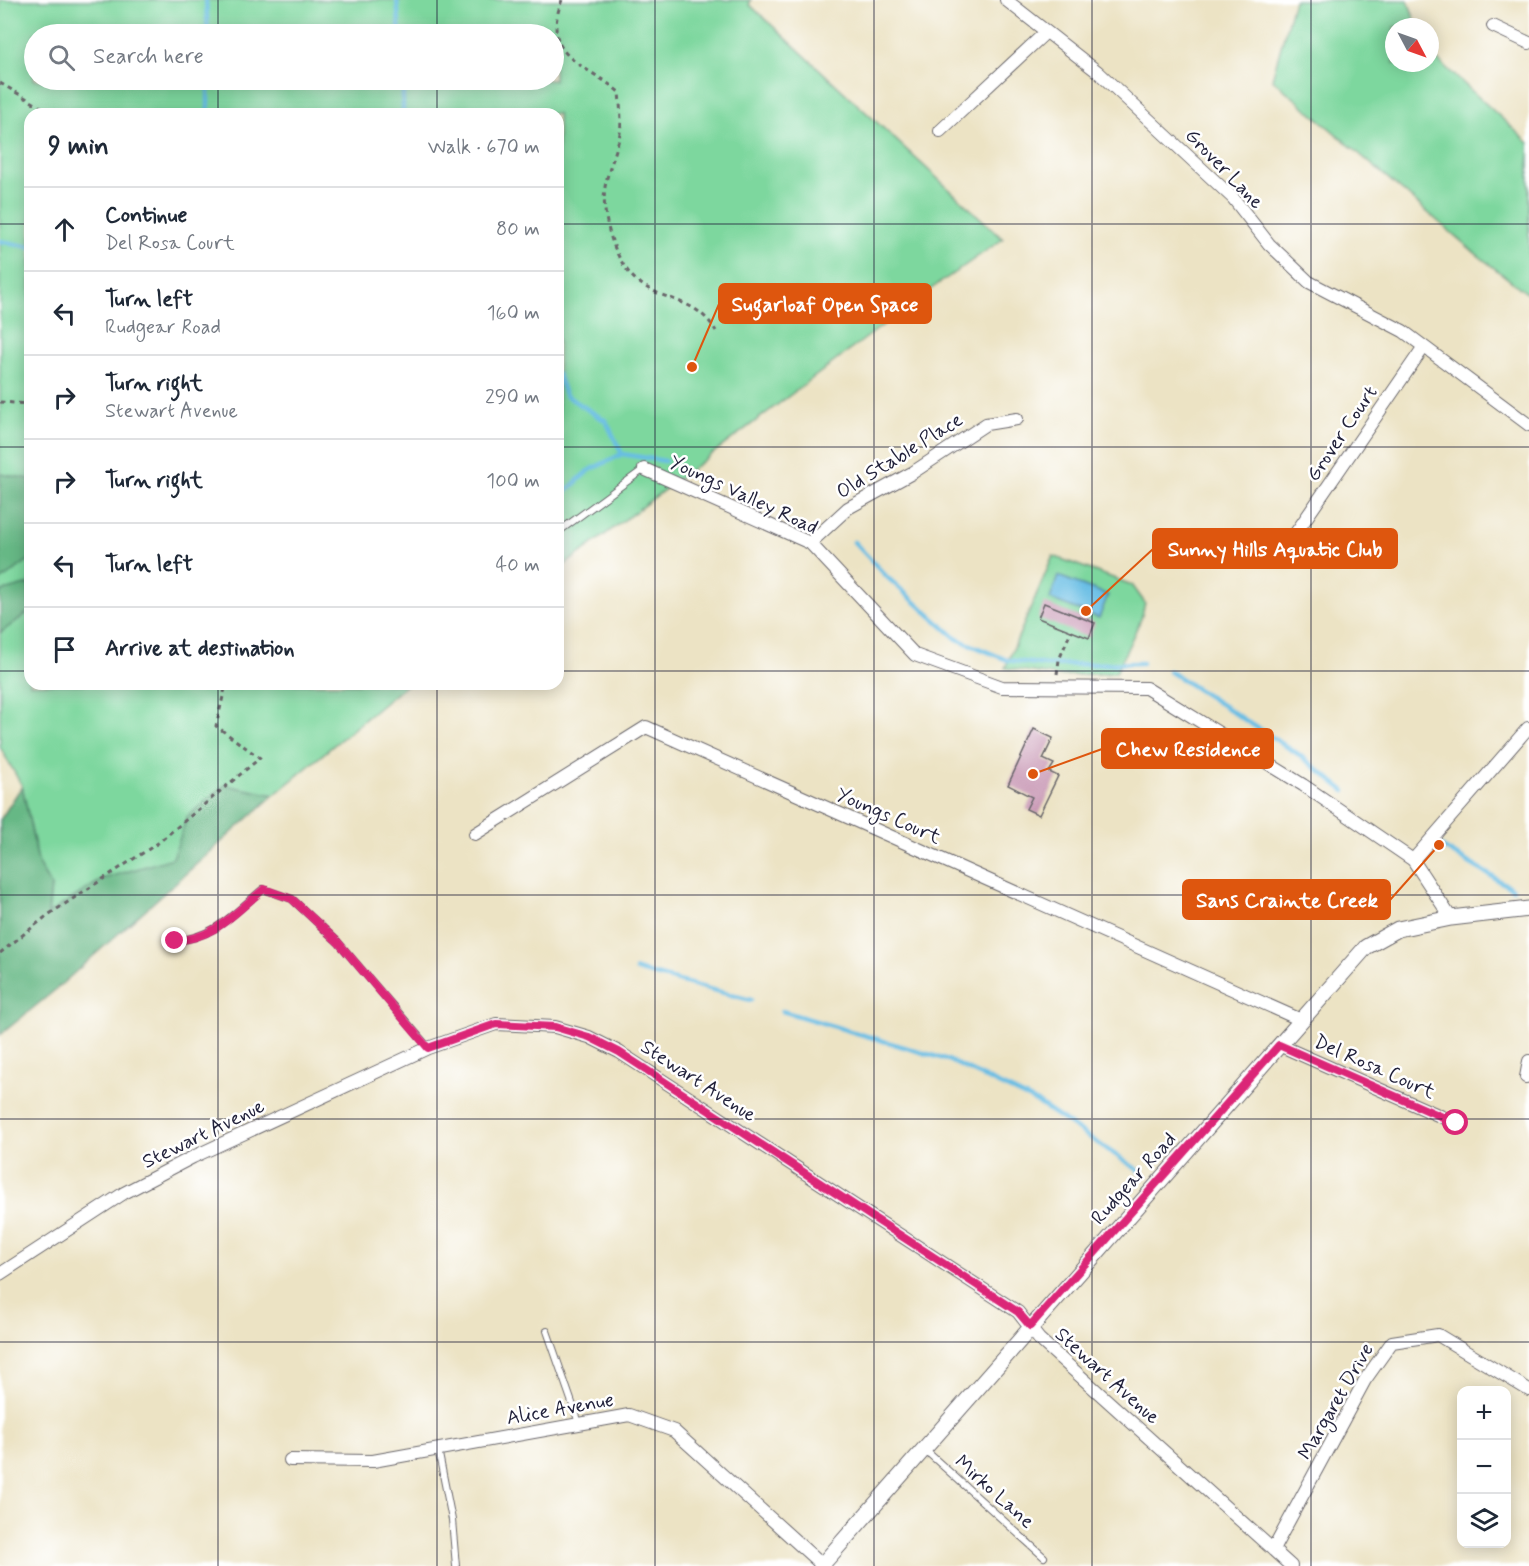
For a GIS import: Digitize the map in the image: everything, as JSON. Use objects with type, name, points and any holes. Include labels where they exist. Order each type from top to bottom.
[{"type":"street","name":"Grover Lane","points":[[1006,0],[1045,33],[1098,72],[1174,142],[1233,198],[1269,244],[1309,282],[1403,331],[1529,425]]},
{"type":"street","points":[[1493,26],[1529,43]]},
{"type":"street","points":[[940,131],[1045,33]]},
{"type":"street","name":"Grover Court","points":[[1292,540],[1423,348]]},
{"type":"street","name":"Old Stable Place","points":[[810,543],[848,508],[912,473],[986,424],[1017,419]]},
{"type":"street","name":"Youngs Valley Road","points":[[644,469],[810,543],[915,655],[1002,687],[1146,687],[1303,785],[1413,860],[1451,918]]},
{"type":"street","name":"Youngs Court","points":[[475,834],[646,727],[1301,1020]]},
{"type":"street","points":[[1413,860],[1528,728]]},
{"type":"street","name":"Rudgear Road","points":[[821,1565],[1366,947],[1398,929],[1451,918],[1529,909]]},
{"type":"street","name":"Stewart Avenue","points":[[0,1274],[124,1193],[193,1157],[428,1048],[496,1024],[555,1027],[589,1037],[619,1052],[1018,1312],[1039,1339],[1291,1566]]},
{"type":"street","name":"Del Rosa Court","points":[[1279,1045],[1456,1123]]},
{"type":"street","points":[[1526,1077],[1529,1061]]},
{"type":"street","name":"Margaret Drive","points":[[1274,1550],[1365,1380],[1392,1342],[1438,1335],[1529,1390]]},
{"type":"street","name":"Alice Avenue","points":[[290,1460],[373,1461],[629,1415],[674,1431],[821,1565]]},
{"type":"lane","points":[[564,528],[644,469]]},
{"type":"lane","points":[[175,941],[193,940],[212,932],[264,889],[292,899],[338,942],[428,1048]]},
{"type":"lane","points":[[547,1331],[579,1424]]},
{"type":"lane","name":"Mirko Lane","points":[[924,1448],[1044,1557]]},
{"type":"lane","points":[[438,1449],[452,1520],[456,1566]]},
{"type":"path","points":[[555,24],[562,0]]},
{"type":"path","points":[[564,50],[576,65],[601,77],[619,92],[620,132],[605,185],[604,204],[622,263],[636,280],[652,290],[677,298],[707,317],[716,331]]},
{"type":"path","points":[[0,83],[43,108]]},
{"type":"path","points":[[0,402],[24,404]]},
{"type":"path","points":[[1058,672],[1059,660],[1071,631]]},
{"type":"path","points":[[0,953],[48,915],[158,843],[260,758],[216,726],[225,690]]},
{"type":"green space","points":[[0,0],[751,0],[749,4],[1003,239],[931,289],[564,565],[564,108],[24,108],[24,586],[0,592],[0,581],[14,570],[0,558]]},
{"type":"green space","points":[[1294,0],[1408,0],[1414,18],[1385,18],[1385,72],[1439,72],[1439,61],[1529,143],[1529,295],[1475,253],[1272,79]]},
{"type":"green space","points":[[0,474],[24,478],[24,563],[0,581]]},
{"type":"green space","points":[[1053,556],[1132,585],[1145,603],[1141,619],[1116,673],[1058,676],[1005,668]]},
{"type":"green space","points":[[24,585],[24,615],[0,633],[0,592]]},
{"type":"green space","points":[[24,615],[24,690],[400,690],[274,795],[225,785],[187,817],[174,858],[103,879],[48,915],[51,886],[39,866],[22,786],[0,747],[0,633]]},
{"type":"green space","points":[[225,785],[274,795],[54,991],[0,1035],[0,820],[22,786],[39,866],[51,886],[48,914],[103,879],[173,858],[187,817]]},
{"type":"water","points":[[1058,576],[1108,595],[1099,618],[1050,599]]},
{"type":"building","points":[[1044,603],[1095,623],[1089,638],[1038,618]]},
{"type":"building","points":[[1034,729],[1053,738],[1043,759],[1054,764],[1049,772],[1058,776],[1039,815],[1026,809],[1032,797],[1008,785]]},
{"type":"waterway","points":[[206,0],[207,24]]},
{"type":"waterway","points":[[397,0],[399,24]]},
{"type":"waterway","points":[[208,90],[208,108]]},
{"type":"waterway","points":[[403,90],[403,108]]},
{"type":"waterway","points":[[0,241],[24,246]]},
{"type":"waterway","points":[[564,392],[565,395],[606,421],[622,454],[665,461]]},
{"type":"waterway","points":[[564,493],[588,471],[622,454]]},
{"type":"waterway","points":[[854,542],[888,578],[957,639],[1007,660],[1046,665],[1142,663]]},
{"type":"waterway","points":[[1169,671],[1298,754],[1345,791]]},
{"type":"waterway","points":[[1439,845],[1513,889]]},
{"type":"waterway","points":[[636,970],[751,1000]]},
{"type":"waterway","points":[[782,1011],[948,1060],[1038,1103],[1141,1172]]},
{"type":"place","name":"Sugarloaf Open Space","points":[[692,367]]},
{"type":"place","name":"Sunny Hills Aquatic Club","points":[[1086,611]]},
{"type":"place","name":"Chew Residence","points":[[1033,774]]},
{"type":"place","name":"Sans Crainte Creek","points":[[1439,845]]},
{"type":"route","points":[[175,941],[193,940],[212,932],[264,889],[292,899],[338,942],[428,1048],[496,1024],[555,1027],[589,1037],[619,1052],[1018,1312],[1030,1326],[1279,1045],[1456,1123]]}]
